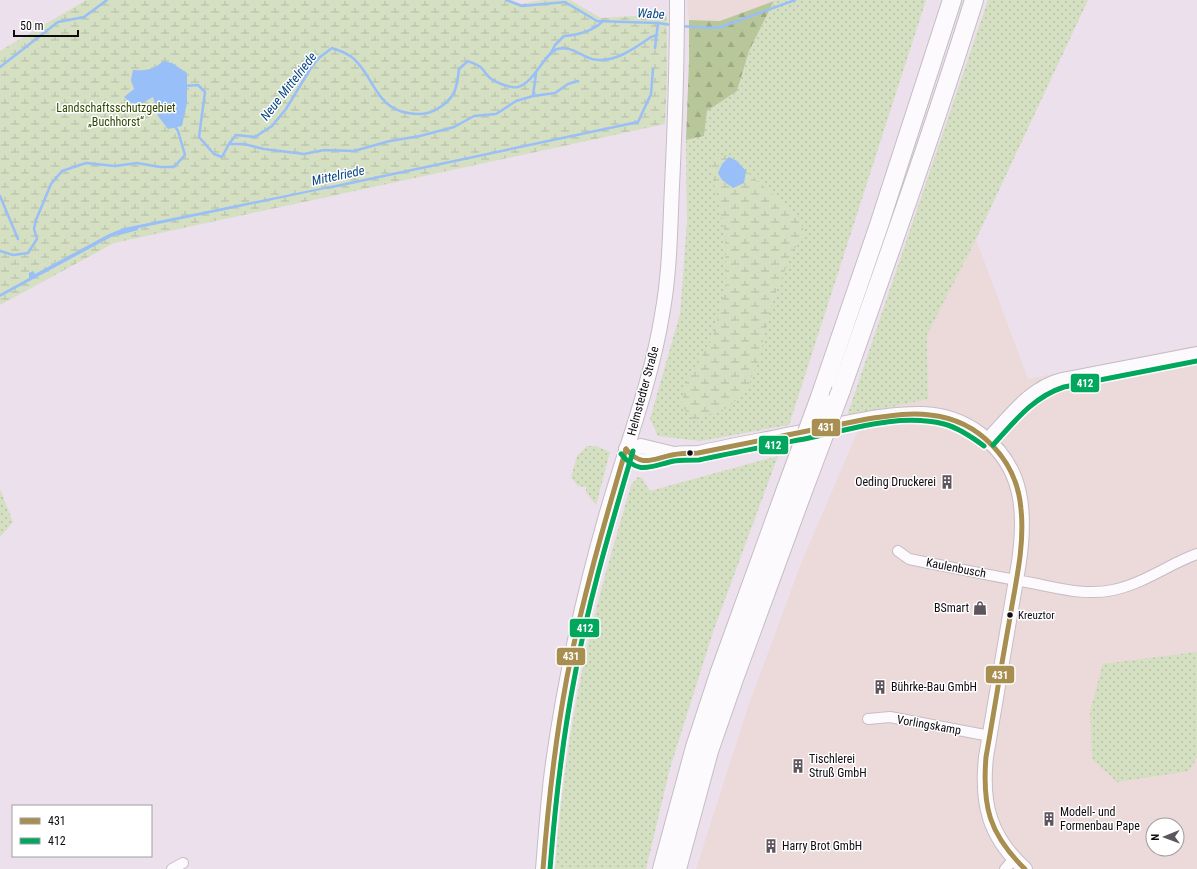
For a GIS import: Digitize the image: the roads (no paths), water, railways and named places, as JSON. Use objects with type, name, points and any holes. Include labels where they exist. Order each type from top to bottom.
[{"type":"highway","points":[[678,869],[705,766],[769,581],[820,397],[927,81],[952,0]]},
{"type":"highway","points":[[662,869],[695,747],[719,674],[795,490],[841,390],[898,231],[974,0]]},
{"type":"street","name":"Helmstedter Straße","points":[[543,869],[553,766],[567,679],[588,583],[606,515],[655,348],[662,315],[667,282],[676,81],[677,1]]},
{"type":"street","points":[[988,440],[1024,403],[1048,385],[1062,380],[1197,354]]},
{"type":"street","points":[[626,449],[641,446],[674,454],[698,452],[872,419],[911,414],[925,414],[946,418],[965,425],[988,440],[1001,454],[1014,476],[1021,498],[1022,531],[1016,580],[984,778],[989,814],[1009,864],[1025,869]]},
{"type":"street","name":"Kaulenbusch","points":[[898,550],[909,559],[1016,580]]},
{"type":"street","points":[[1016,580],[1080,591],[1100,592],[1115,590],[1134,584],[1197,554]]},
{"type":"street","name":"Vorlingskamp","points":[[868,719],[890,717],[990,736]]},
{"type":"street","points":[[172,869],[183,863]]},
{"type":"water","points":[[163,61],[172,63],[187,73],[187,103],[182,126],[168,129],[158,116],[153,97],[136,107],[124,97],[134,89],[131,80],[133,70],[149,69]]},
{"type":"water","points":[[729,157],[737,161],[746,171],[744,183],[733,188],[722,180],[718,173],[722,164]]},
{"type":"water","points":[[330,186],[330,188],[125,231],[111,237],[0,297],[0,294],[29,278],[29,273],[33,271],[35,274],[109,234],[124,228]]},
{"type":"waterway","name":"Wabe","points":[[0,67],[58,22],[84,17],[107,0]]},
{"type":"waterway","name":"Wabe","points":[[506,0],[522,6],[565,2],[597,21],[658,23],[672,25]]},
{"type":"waterway","name":"Wabe","points":[[681,26],[710,28],[721,27],[795,0]]},
{"type":"waterway","name":"Neue Mittelriede","points":[[551,53],[555,45],[564,36],[584,32],[602,22]]},
{"type":"waterway","name":"Mittelriede","points":[[655,48],[658,23]]},
{"type":"waterway","name":"Neue Mittelriede","points":[[185,86],[198,85],[205,92],[199,137],[214,154],[222,157],[236,135],[255,137],[272,126],[286,109],[312,66],[320,57],[332,48],[352,57],[361,66],[376,91],[389,105],[397,110],[420,114],[434,111],[448,101],[456,87],[459,69],[468,61],[481,67],[489,77],[496,81],[507,86],[518,87],[529,80],[548,56],[557,49],[566,48],[592,59],[608,59],[623,54],[657,35]]},
{"type":"waterway","name":"Mittelriede","points":[[327,188],[638,122],[651,94],[653,69]]},
{"type":"waterway","points":[[229,144],[244,144],[264,149],[304,154],[324,150],[354,151],[390,141],[420,136],[454,127],[474,116],[496,114],[516,101],[533,96],[536,73]]},
{"type":"waterway","points":[[533,96],[555,93],[568,84],[578,81]]},
{"type":"waterway","name":"Neue Mittelriede","points":[[0,251],[13,255],[28,253],[37,239],[34,229],[36,220],[51,184],[62,171],[86,163],[115,166],[137,163],[160,167],[174,167],[185,155],[178,131],[174,125]]},
{"type":"waterway","points":[[0,196],[18,239]]},
{"type":"waterway","name":"Mittelriede","points":[[118,234],[137,229]]},
{"type":"place","name":"Oeding Druckerei","points":[[947,482]]},
{"type":"place","name":"BSmart","points":[[980,608]]},
{"type":"place","name":"Kreuztor","points":[[1010,615]]},
{"type":"place","name":"Bührke-Bau GmbH","points":[[880,687]]},
{"type":"place","name":"Tischlerei Struß GmbH","points":[[798,766]]},
{"type":"place","name":"Modell- und Formenbau Pape","points":[[1049,819]]},
{"type":"place","name":"Harry Brot GmbH","points":[[771,846]]},
{"type":"park label","name":"Landschaftsschutzgebiet „Buchhorst“","points":[[116,115]]}]
